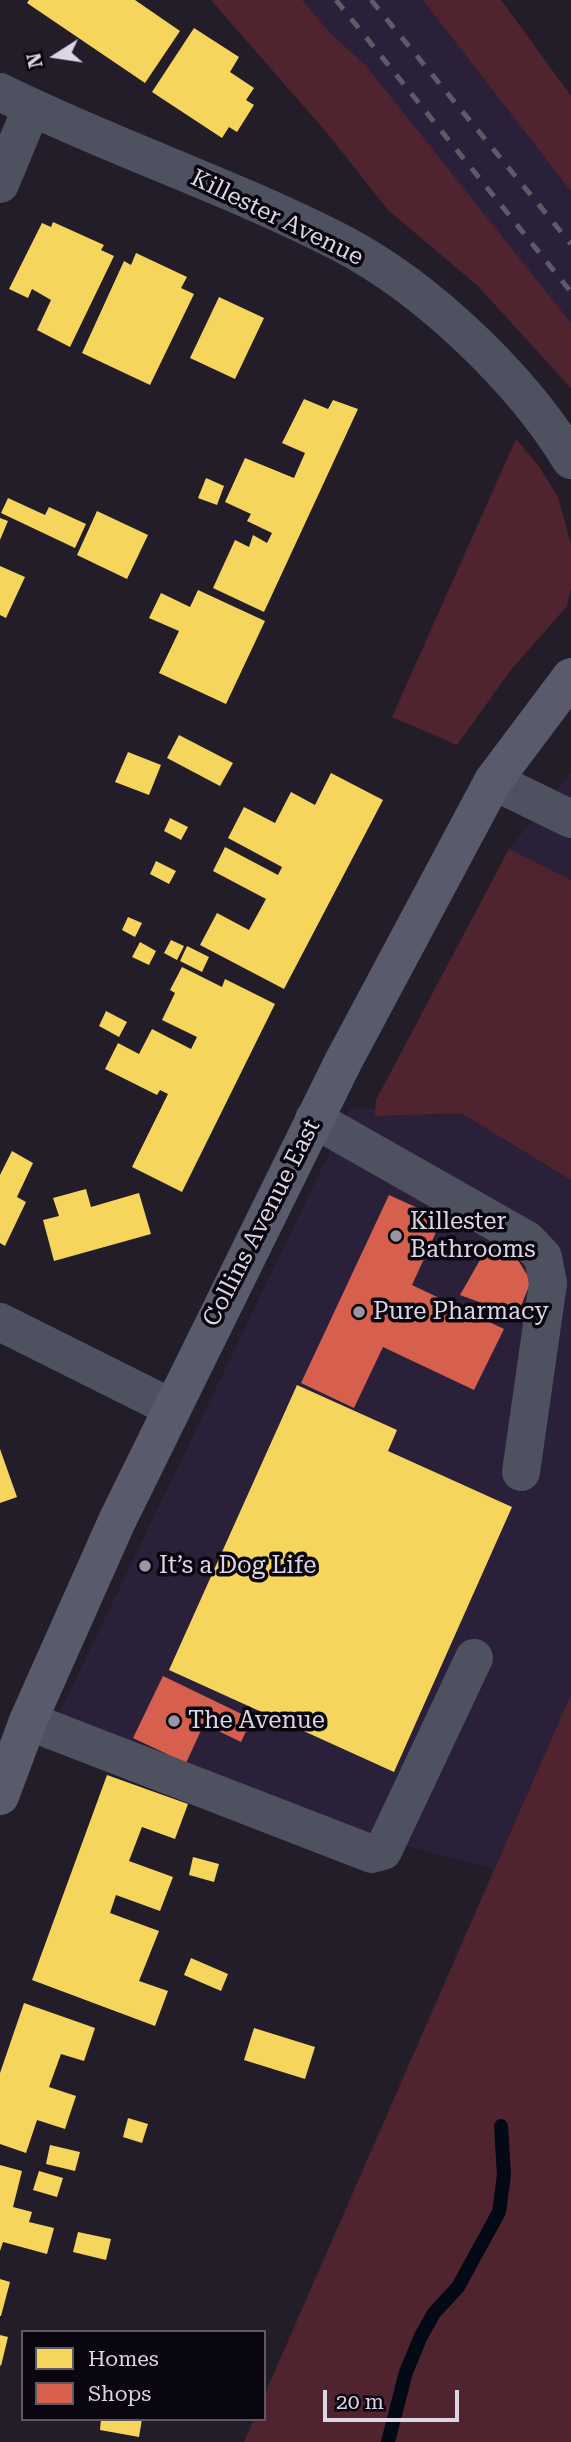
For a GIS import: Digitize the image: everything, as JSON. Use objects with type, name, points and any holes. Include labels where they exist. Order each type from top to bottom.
[{"type":"main road","name":"Collins Avenue East","points":[[0,1796],[29,1721],[170,1406],[314,1119],[493,781],[571,677]]},
{"type":"street","points":[[0,184],[16,99]]},
{"type":"street","name":"Killester Avenue","points":[[16,99],[343,244],[429,302],[489,355],[568,449]]},
{"type":"street","points":[[493,781],[571,819]]},
{"type":"street","points":[[314,1119],[527,1240],[543,1257],[548,1283],[521,1472]]},
{"type":"street","points":[[0,1322],[170,1406]]},
{"type":"street","points":[[29,1721],[372,1854],[383,1851],[474,1658]]},
{"type":"shaded area","points":[[211,0],[501,0],[571,96],[571,389],[478,286],[388,210],[328,134]]},
{"type":"shaded area","points":[[211,0],[302,0],[329,32],[366,66],[571,323],[571,388],[478,286],[388,210],[328,134]]},
{"type":"shaded area","points":[[423,0],[501,0],[571,96],[571,191]]},
{"type":"shaded area","points":[[516,439],[538,465],[558,497],[571,544],[571,588],[567,606],[510,671],[457,745],[392,717]]},
{"type":"shaded area","points":[[571,773],[571,880],[509,849]]},
{"type":"shaded area","points":[[509,849],[571,880],[571,1180],[461,1113],[375,1116],[376,1100]]},
{"type":"shaded area","points":[[351,1108],[461,1113],[571,1180],[571,1694],[494,1869],[42,1749]]},
{"type":"shaded area","points":[[571,1694],[571,2442],[244,2442],[253,2421],[266,2421],[266,2391]]},
{"type":"building: Homes","points":[[29,0],[135,0],[180,31],[145,83],[27,3]]},
{"type":"building: Homes","points":[[194,28],[239,57],[230,72],[254,88],[246,100],[254,105],[237,132],[229,127],[222,138],[152,92]]},
{"type":"building: Homes","points":[[53,222],[104,245],[101,250],[114,256],[70,347],[37,330],[51,300],[32,289],[28,298],[9,289],[42,223],[51,227]]},
{"type":"building: Homes","points":[[136,253],[187,277],[181,288],[194,294],[150,385],[82,353],[124,261],[131,265]]},
{"type":"building: Homes","points":[[219,297],[264,318],[235,379],[190,358]]},
{"type":"building: Homes","points":[[304,399],[328,409],[333,400],[358,409],[264,612],[213,588],[235,540],[249,547],[253,535],[267,543],[272,533],[247,521],[251,514],[225,502],[245,458],[294,478],[305,453],[282,443]]},
{"type":"building: Homes","points":[[206,478],[224,486],[217,505],[198,498]]},
{"type":"building: Homes","points":[[8,498],[45,515],[49,507],[86,524],[75,548],[1,513]]},
{"type":"building: Homes","points":[[97,511],[148,535],[127,579],[77,555]]},
{"type":"building: Homes","points":[[0,518],[8,521],[0,540]]},
{"type":"building: Homes","points":[[0,566],[25,577],[6,618],[0,615]]},
{"type":"building: Homes","points":[[198,590],[265,621],[226,704],[159,673],[179,631],[149,618],[161,593],[190,607]]},
{"type":"building: Homes","points":[[179,735],[233,763],[220,786],[167,758]]},
{"type":"building: Homes","points":[[128,752],[161,765],[149,795],[115,782]]},
{"type":"building: Homes","points":[[331,773],[383,800],[284,989],[200,945],[217,913],[249,930],[266,899],[213,871],[225,847],[278,875],[282,867],[228,838],[244,807],[275,823],[291,792],[315,805]]},
{"type":"building: Homes","points":[[170,818],[188,827],[181,840],[164,831]]},
{"type":"building: Homes","points":[[156,861],[176,871],[169,884],[150,874]]},
{"type":"building: Homes","points":[[128,917],[142,923],[135,937],[122,930]]},
{"type":"building: Homes","points":[[171,940],[184,946],[177,960],[164,953]]},
{"type":"building: Homes","points":[[140,942],[156,951],[149,965],[132,957]]},
{"type":"building: Homes","points":[[187,946],[209,957],[202,972],[180,961]]},
{"type":"building: Homes","points":[[182,967],[222,987],[225,979],[275,1004],[182,1192],[132,1167],[168,1094],[160,1090],[157,1095],[105,1069],[118,1043],[139,1054],[152,1029],[191,1049],[197,1037],[162,1020],[175,993],[170,990]]},
{"type":"building: Homes","points":[[106,1011],[127,1022],[119,1037],[99,1026]]},
{"type":"building: Homes","points":[[12,1151],[33,1163],[17,1197],[26,1202],[5,1246],[0,1243],[0,1175]]},
{"type":"building: Homes","points":[[86,1189],[91,1207],[139,1193],[151,1234],[54,1261],[43,1220],[59,1216],[53,1198]]},
{"type":"building: Homes","points":[[297,1385],[397,1430],[388,1451],[512,1507],[394,1772],[169,1670]]},
{"type":"building: Homes","points":[[0,1449],[17,1497],[0,1503]]},
{"type":"building: Homes","points":[[107,1775],[188,1804],[175,1839],[142,1827],[129,1861],[173,1877],[160,1911],[116,1895],[110,1913],[159,1931],[139,1981],[168,1991],[155,2026],[32,1980]]},
{"type":"building: Homes","points":[[193,1857],[219,1864],[214,1882],[189,1875]]},
{"type":"building: Homes","points":[[191,1958],[228,1974],[221,1991],[184,1975]]},
{"type":"building: Homes","points":[[24,2003],[95,2028],[84,2061],[61,2054],[49,2087],[76,2096],[65,2129],[37,2120],[26,2153],[0,2144],[0,2073]]},
{"type":"building: Homes","points":[[254,2028],[315,2047],[305,2079],[244,2060]]},
{"type":"building: Homes","points":[[128,2118],[148,2124],[142,2143],[123,2137]]},
{"type":"building: Homes","points":[[50,2145],[80,2152],[75,2171],[46,2164]]},
{"type":"building: Homes","points":[[0,2165],[22,2171],[13,2207],[32,2212],[29,2222],[54,2228],[47,2254],[3,2242],[0,2251]]},
{"type":"building: Homes","points":[[39,2171],[63,2178],[57,2197],[33,2190]]},
{"type":"building: Homes","points":[[78,2232],[111,2239],[106,2260],[73,2252]]},
{"type":"building: Homes","points":[[0,2279],[10,2282],[1,2316],[0,2316]]},
{"type":"building: Homes","points":[[0,2335],[8,2337],[1,2366],[0,2365]]},
{"type":"building: Homes","points":[[101,2421],[142,2421],[139,2437],[100,2430]]},
{"type":"building: Shops","points":[[389,1195],[442,1219],[412,1285],[504,1329],[474,1390],[383,1347],[354,1408],[301,1383]]},
{"type":"building: Shops","points":[[492,1239],[511,1249],[531,1281],[517,1316],[460,1295]]},
{"type":"building: Shops","points":[[163,1676],[252,1719],[241,1742],[204,1724],[186,1763],[133,1738]]},
{"type":"waterway","points":[[388,2442],[406,2372],[421,2336],[434,2313],[458,2287],[499,2212],[504,2175],[501,2126]]},
{"type":"railway","points":[[336,0],[571,292]]},
{"type":"railway","points":[[371,0],[571,244]]},
{"type":"place","name":"Killester Bathrooms","points":[[396,1236]]},
{"type":"place","name":"Pure Pharmacy","points":[[359,1312]]},
{"type":"place","name":"It’s a Dog Life","points":[[145,1566]]},
{"type":"place","name":"The Avenue","points":[[174,1721]]}]
